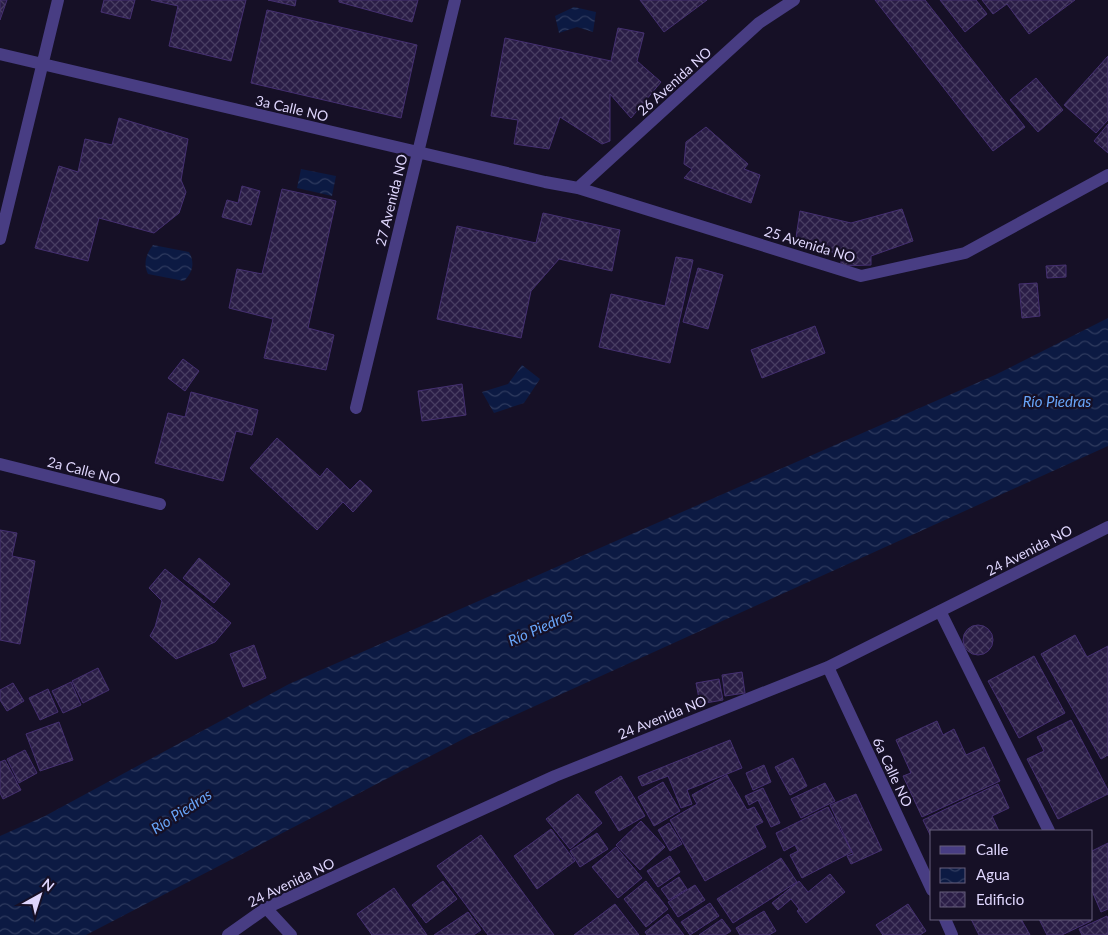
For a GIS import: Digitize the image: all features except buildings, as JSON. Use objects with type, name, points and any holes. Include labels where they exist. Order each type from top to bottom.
[{"type":"street","points":[[0,239],[58,0]]},
{"type":"street","name":"27 Avenida NO","points":[[356,408],[455,0]]},
{"type":"street","name":"26 Avenida NO","points":[[578,188],[759,23],[794,0]]},
{"type":"street","name":"3a Calle NO","points":[[0,54],[418,153],[578,188]]},
{"type":"street","name":"25 Avenida NO","points":[[578,188],[861,276],[965,252],[1108,175]]},
{"type":"street","name":"2a Calle NO","points":[[0,464],[160,504]]},
{"type":"street","name":"24 Avenida NO","points":[[228,935],[266,908],[555,776],[828,666],[1108,527]]},
{"type":"street","points":[[940,612],[1049,830]]},
{"type":"street","name":"6a Calle NO","points":[[828,666],[930,886]]},
{"type":"street","points":[[266,908],[290,935]]},
{"type":"street","points":[[945,920],[952,935]]},
{"type":"water","points":[[574,7],[596,12],[593,32],[577,27],[559,33],[555,16]]},
{"type":"water","points":[[301,169],[336,176],[332,196],[297,188]]},
{"type":"water","points":[[153,245],[189,252],[192,267],[184,281],[148,274],[146,259]]},
{"type":"water","name":"Río Piedras","points":[[1108,318],[1108,446],[469,736],[86,935],[0,935],[0,836],[45,816],[289,684],[995,375]]},
{"type":"water","points":[[522,365],[540,379],[524,403],[494,413],[482,392],[508,384]]}]
